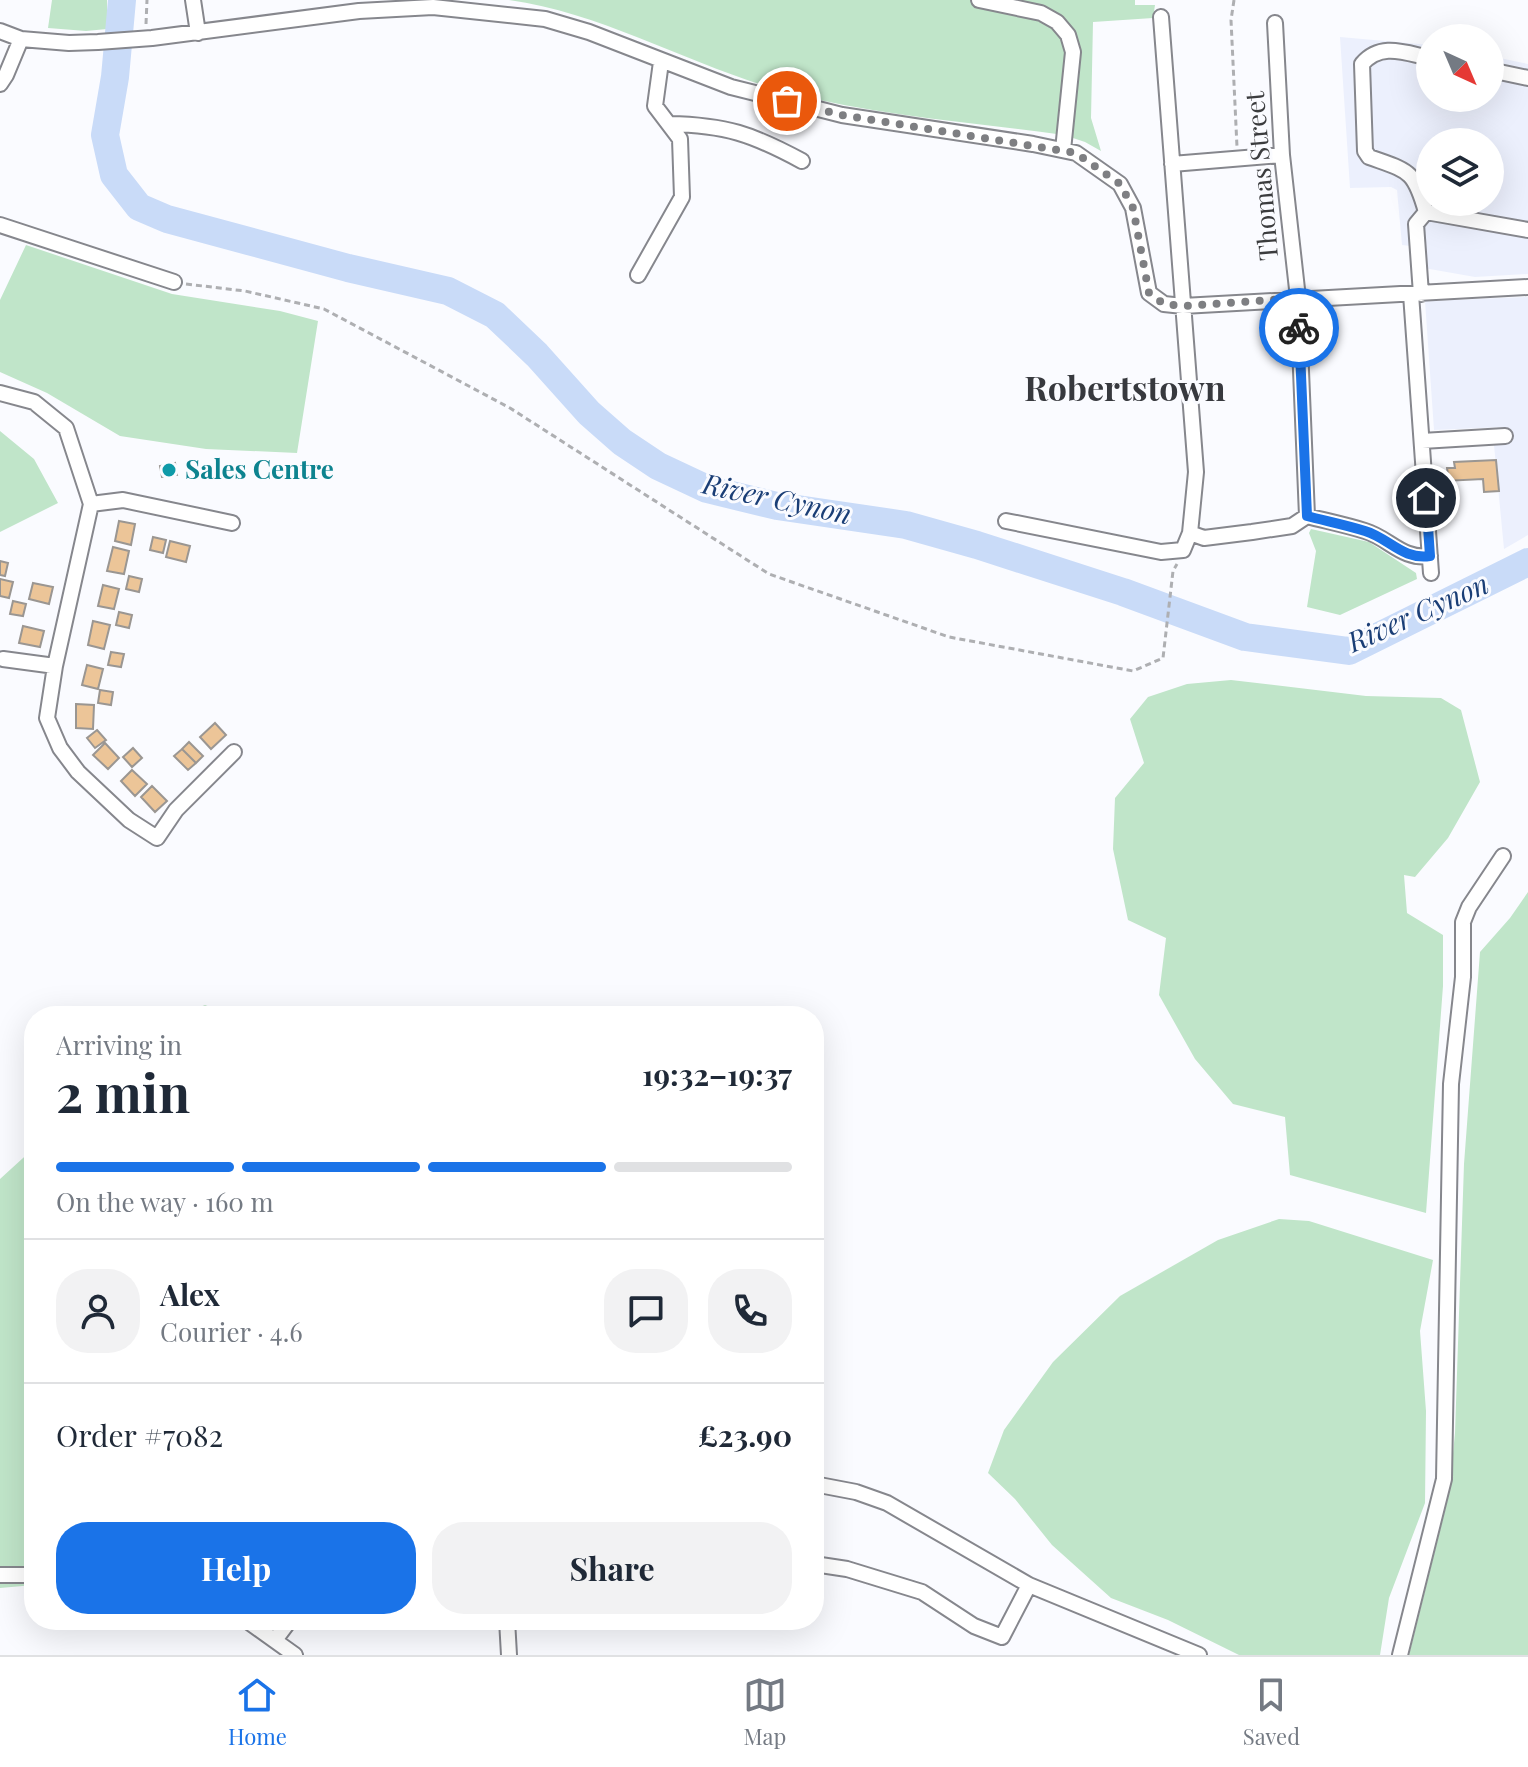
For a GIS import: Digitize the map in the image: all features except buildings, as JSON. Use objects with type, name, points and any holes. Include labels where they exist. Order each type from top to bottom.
[{"type":"street","points":[[193,0],[198,33]]},
{"type":"street","points":[[979,0],[1041,13],[1057,22],[1068,35],[1073,52],[1063,150]]},
{"type":"street","points":[[0,31],[21,39],[98,42],[198,33],[358,6],[516,7],[731,87],[842,115],[1076,153],[1120,184],[1133,208],[1149,293],[1164,304],[1183,306],[1528,287]]},
{"type":"street","points":[[1006,521],[1161,552],[1183,550],[1190,533],[1196,472],[1161,17]]},
{"type":"street","name":"Thomas Street","points":[[1275,23],[1282,155],[1298,298],[1307,516]]},
{"type":"street","points":[[0,84],[21,39]]},
{"type":"street","points":[[1416,55],[1386,50],[1371,54],[1362,64],[1365,151],[1369,157],[1398,165],[1416,184]]},
{"type":"street","points":[[638,275],[682,197],[680,139],[655,106],[661,62]]},
{"type":"street","points":[[1504,73],[1528,78]]},
{"type":"street","points":[[669,124],[709,125],[761,139],[802,161]]},
{"type":"street","points":[[1172,164],[1282,155]]},
{"type":"street","points":[[1423,216],[1416,224],[1416,294],[1431,573]]},
{"type":"street","points":[[1449,216],[1528,230]]},
{"type":"street","points":[[0,225],[174,282]]},
{"type":"street","points":[[0,393],[34,402],[66,428],[91,504],[55,666],[47,718],[60,748],[78,772],[129,820],[157,838],[176,810],[234,752]]},
{"type":"street","points":[[1422,441],[1505,436]]},
{"type":"street","points":[[91,504],[123,500],[232,523]]},
{"type":"street","points":[[1190,533],[1204,538],[1252,532],[1292,526],[1307,516],[1381,537],[1405,554],[1419,558],[1430,556]]},
{"type":"street","points":[[3,659],[55,666]]},
{"type":"street","points":[[1400,1655],[1444,1479],[1451,1084],[1463,977],[1463,922],[1469,907],[1503,856]]},
{"type":"street","points":[[824,1486],[856,1492],[887,1503],[1029,1585],[1199,1655]]},
{"type":"street","points":[[824,1566],[847,1569],[922,1592],[974,1626],[1002,1637],[1029,1585]]},
{"type":"street","points":[[0,1575],[24,1575]]},
{"type":"street","points":[[260,1630],[295,1655]]},
{"type":"street","points":[[275,1640],[282,1630]]},
{"type":"street","points":[[508,1630],[509,1655]]},
{"type":"path","points":[[147,0],[149,38]]},
{"type":"path","points":[[1234,0],[1231,20],[1238,158]]},
{"type":"path","points":[[174,282],[245,291],[324,309],[510,408],[769,574],[949,637],[1133,671],[1163,658],[1173,571],[1183,550]]},
{"type":"shaded area","points":[[1340,37],[1416,44],[1416,112],[1504,112],[1504,59],[1528,64],[1528,274],[1475,277],[1424,268],[1418,247],[1402,245],[1397,190],[1391,187],[1350,188]]},
{"type":"shaded area","points":[[1528,297],[1528,535],[1504,549],[1494,445],[1505,436],[1504,427],[1434,430],[1425,301]]},
{"type":"green space","points":[[52,0],[107,0],[107,29],[48,28]]},
{"type":"green space","points":[[509,0],[1135,0],[1135,5],[1155,5],[1153,18],[1093,22],[1091,118],[1101,151],[1064,135],[890,113],[787,92],[580,17]]},
{"type":"green space","points":[[26,245],[172,294],[280,311],[318,321],[297,453],[206,449],[120,436],[47,393],[0,372],[0,300]]},
{"type":"green space","points":[[0,431],[34,459],[58,503],[0,532]]},
{"type":"green space","points":[[1311,529],[1369,542],[1416,573],[1417,579],[1340,615],[1307,607],[1316,551],[1309,533]]},
{"type":"green space","points":[[1231,680],[1366,696],[1441,698],[1461,710],[1480,782],[1448,838],[1415,877],[1404,875],[1407,913],[1443,935],[1443,986],[1426,1213],[1290,1175],[1285,1117],[1233,1104],[1195,1059],[1159,995],[1166,938],[1128,920],[1113,849],[1115,798],[1144,763],[1130,719],[1148,697],[1187,684]]},
{"type":"green space","points":[[1528,892],[1528,1655],[1409,1655],[1449,1494],[1455,1433],[1464,1164],[1480,952]]},
{"type":"green space","points":[[24,1157],[24,1586],[0,1588],[0,1179]]},
{"type":"green space","points":[[1279,1219],[1309,1221],[1433,1260],[1420,1331],[1426,1411],[1425,1503],[1389,1598],[1380,1655],[1239,1655],[1168,1620],[1111,1598],[1052,1545],[1015,1499],[988,1473],[1004,1430],[1053,1362],[1120,1296],[1218,1240]]},
{"type":"waterway","name":"River Cynon","points":[[122,0],[115,77],[105,135],[114,175],[139,207],[167,219],[348,268],[448,291],[495,315],[537,355],[589,413],[622,442],[658,466],[707,489],[777,506],[906,525],[1123,592],[1245,637],[1349,651],[1528,562]]},
{"type":"way so far","points":[[787,101],[842,115],[1076,153],[1120,184],[1133,208],[1149,293],[1164,304],[1183,306],[1298,298],[1299,328]]},
{"type":"place","name":"Sales Centre","points":[[169,470]]},
{"type":"district","name":"Robertstown","points":[[1125,389]]},
{"type":"route","points":[[1299,328],[1307,516],[1365,531],[1381,537],[1405,554],[1419,558],[1430,556],[1426,498]]}]
